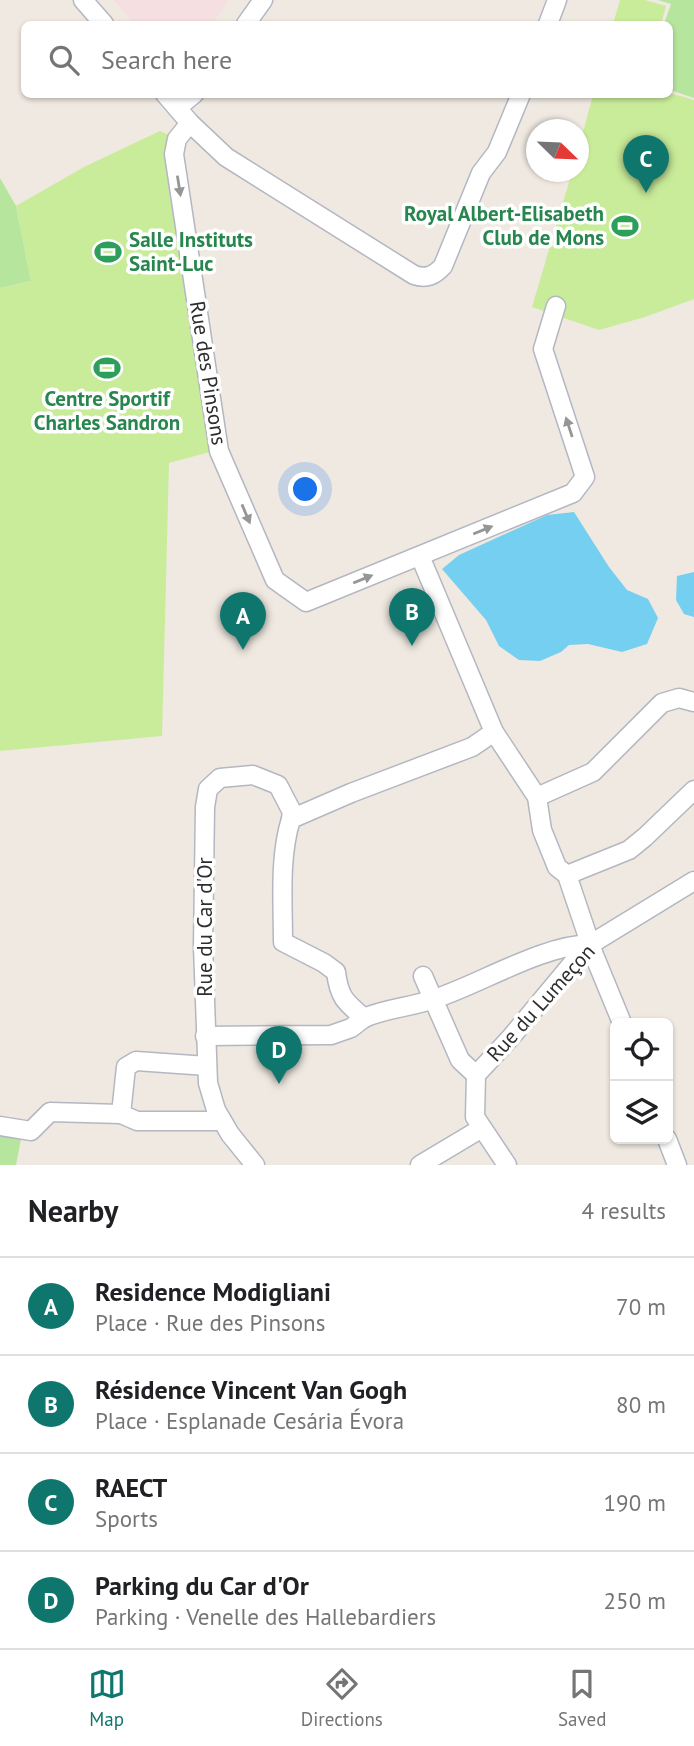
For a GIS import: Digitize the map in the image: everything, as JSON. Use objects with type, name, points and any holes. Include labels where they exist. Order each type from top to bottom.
[{"type":"street","points":[[83,0],[101,21]]},
{"type":"street","points":[[248,21],[263,0]]},
{"type":"street","points":[[549,21],[557,0]]},
{"type":"street","points":[[171,101],[190,124],[226,157],[414,275],[423,278],[443,266],[481,173],[497,152],[519,98]]},
{"type":"street","name":"Rue des Pinsons","points":[[190,124],[177,139],[174,154],[219,451],[275,580],[306,602],[420,556]]},
{"type":"street","points":[[556,306],[543,349],[585,477],[573,493],[420,556],[494,732],[537,797],[541,830],[557,867],[567,875],[620,1018]]},
{"type":"street","points":[[537,797],[593,772],[662,703],[679,698],[694,702]]},
{"type":"street","points":[[364,1018],[345,1002],[338,990],[336,972],[283,942],[284,863],[291,819],[472,747],[494,732]]},
{"type":"street","name":"Rue du Car d'Or","points":[[255,1165],[222,1121],[208,1083],[205,1036],[205,807],[208,789],[220,778],[253,775],[268,780],[278,785],[292,812],[291,819]]},
{"type":"street","points":[[567,875],[629,850],[694,790]]},
{"type":"street","name":"Rue du Lumeçon","points":[[508,1165],[475,1117],[476,1075],[512,1037],[586,947],[694,881]]},
{"type":"street","points":[[205,1036],[331,1035],[351,1028],[378,1012],[405,1008],[435,999],[548,951],[591,944]]},
{"type":"street","points":[[424,976],[460,1060],[476,1075]]},
{"type":"street","points":[[121,1114],[126,1067],[136,1061],[207,1066]]},
{"type":"street","points":[[0,1126],[31,1131],[50,1112],[121,1114],[137,1121],[222,1121]]},
{"type":"street","points":[[420,1165],[482,1128]]},
{"type":"street","points":[[668,1144],[671,1162]]},
{"type":"shaded area","points":[[114,0],[229,0],[214,21],[132,21]]},
{"type":"green space","points":[[620,0],[645,0],[666,6],[662,21],[614,21]]},
{"type":"green space","points":[[658,0],[694,0],[694,98],[673,91],[673,21],[665,21],[671,4]]},
{"type":"green space","name":"Royal Albert-Elisabeth Club de Mons","points":[[673,94],[694,100],[694,299],[599,330],[532,307],[569,182],[589,182],[589,119],[587,119],[592,98],[673,98]]},
{"type":"green space","name":"Centre Sportif Charles Sandron","points":[[160,131],[177,139],[228,447],[169,463],[162,736],[0,751],[0,288],[31,281],[16,206],[84,167]]},
{"type":"green space","points":[[0,178],[16,206],[31,281],[0,288]]},
{"type":"green space","points":[[0,1119],[24,1123],[16,1165],[0,1165]]},
{"type":"water","points":[[574,512],[627,590],[648,599],[658,618],[647,644],[622,652],[588,644],[569,645],[561,652],[540,661],[519,660],[499,646],[486,620],[442,569],[459,555],[547,515]]},
{"type":"water","points":[[694,572],[694,617],[684,614],[676,600],[677,576]]},
{"type":"place","name":"RAECT","points":[[646,193]]},
{"type":"place","name":"Royal Albert-Elisabeth Club de Mons","points":[[625,226]]},
{"type":"place","name":"Salle Instituts Saint-Luc","points":[[108,252]]},
{"type":"place","name":"Centre Sportif Charles Sandron","points":[[107,368]]},
{"type":"place","name":"Résidence Vincent Van Gogh","points":[[412,646]]},
{"type":"place","name":"Residence Modigliani","points":[[243,650]]},
{"type":"place","name":"Parking du Car d'Or","points":[[279,1084]]}]
